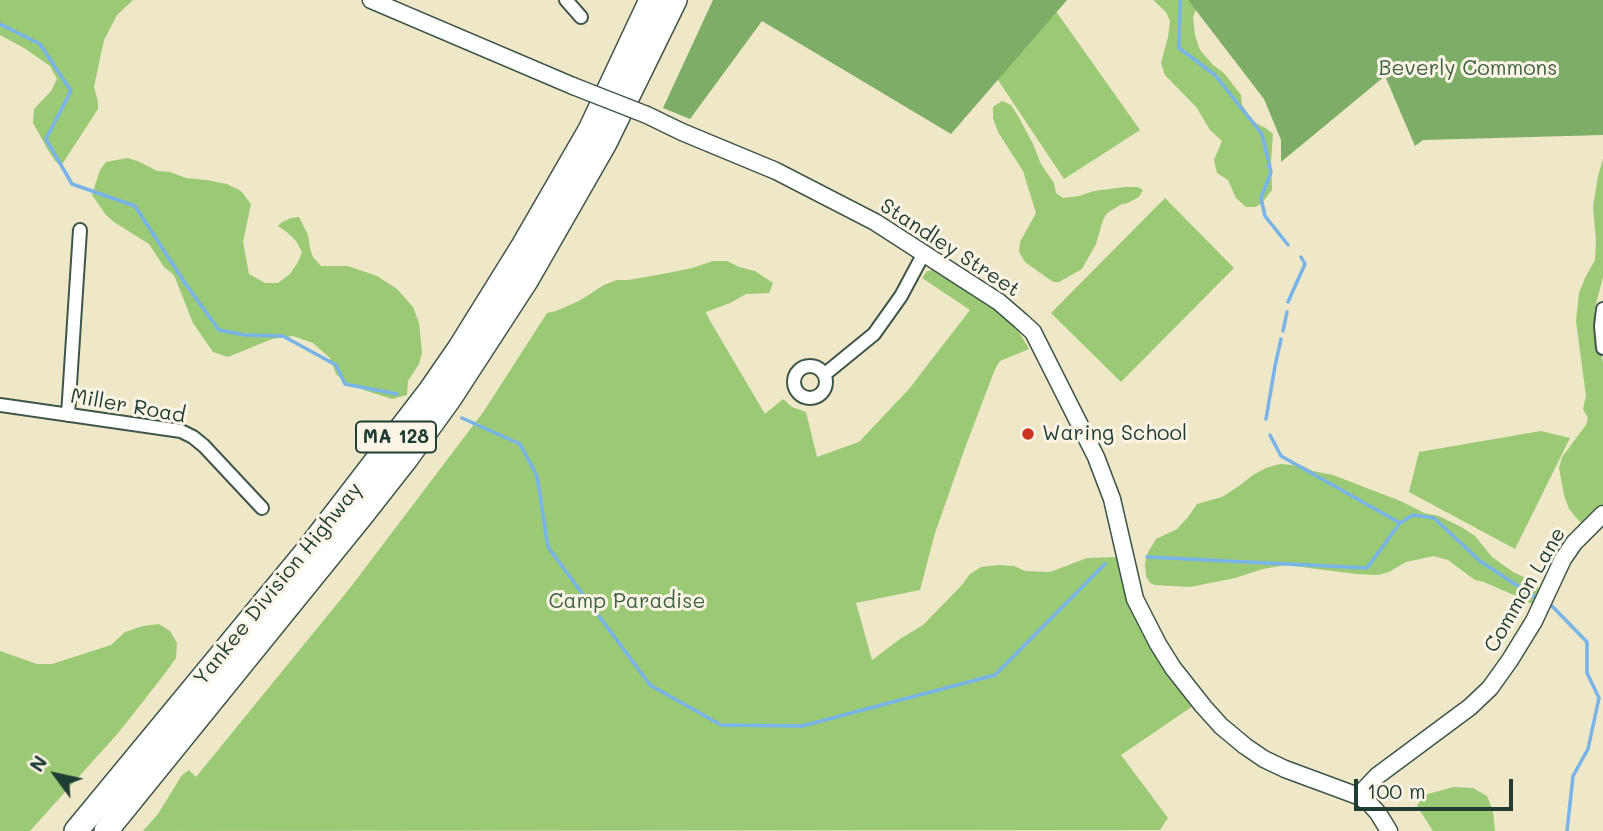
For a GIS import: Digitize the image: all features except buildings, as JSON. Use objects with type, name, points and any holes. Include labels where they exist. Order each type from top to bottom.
[{"type":"highway","name":"Yankee Division Highway","points":[[76,831],[307,551],[430,391],[523,246],[590,130],[651,0]]},
{"type":"highway","name":"Yankee Division Highway","points":[[106,831],[354,525],[450,398],[526,281],[605,143],[675,0]]},
{"type":"street","name":"Standley Street","points":[[371,0],[776,171],[875,222],[999,302],[1032,332],[1091,447],[1105,478],[1135,599],[1173,668],[1221,726],[1245,746],[1264,759],[1307,779],[1358,796]]},
{"type":"street","points":[[566,0],[582,17]]},
{"type":"street","points":[[68,415],[80,230]]},
{"type":"street","points":[[825,374],[874,334],[901,296],[924,253]]},
{"type":"street","points":[[1603,309],[1603,348]]},
{"type":"street","name":"Miller Road","points":[[0,405],[181,431],[204,446],[262,509]]},
{"type":"street","name":"Common Lane","points":[[1358,796],[1377,776],[1490,688],[1510,660],[1544,600],[1563,559],[1574,543],[1603,514]]},
{"type":"street","points":[[1358,796],[1378,813],[1388,831]]},
{"type":"green space","points":[[0,0],[133,0],[117,15],[104,40],[94,87],[98,109],[61,166],[55,161],[33,123],[34,109],[51,91],[57,79],[50,66],[0,35]]},
{"type":"green space","points":[[713,0],[1067,0],[951,134],[762,21],[690,119],[663,108]]},
{"type":"green space","points":[[1048,0],[1140,130],[1064,179],[974,44]]},
{"type":"green space","points":[[1153,0],[1198,0],[1193,17],[1200,50],[1224,73],[1241,95],[1242,105],[1249,115],[1273,134],[1272,190],[1262,203],[1255,207],[1246,207],[1236,198],[1228,180],[1217,173],[1214,160],[1222,141],[1210,130],[1197,108],[1165,75],[1161,63],[1170,21],[1166,12]]},
{"type":"green space","name":"Beverly Commons","points":[[1188,0],[1603,0],[1603,135],[1423,140],[1415,146],[1385,76],[1281,162],[1281,140],[1264,99]]},
{"type":"green space","points":[[1002,101],[1011,105],[1018,116],[1041,164],[1054,183],[1056,193],[1063,198],[1125,187],[1138,187],[1143,190],[1139,197],[1107,213],[1096,244],[1082,269],[1059,282],[1053,282],[1025,262],[1019,252],[1020,242],[1036,213],[1023,171],[998,132],[993,118],[993,107]]},
{"type":"green space","points":[[128,158],[157,171],[227,184],[241,191],[251,204],[243,242],[249,274],[265,283],[278,283],[290,274],[298,262],[302,252],[296,241],[278,226],[291,218],[299,217],[308,235],[313,257],[321,266],[348,266],[377,276],[397,289],[413,307],[419,323],[422,353],[419,364],[408,381],[407,395],[392,399],[344,382],[336,374],[330,358],[313,343],[293,336],[272,339],[228,357],[213,352],[193,323],[174,275],[164,267],[149,244],[114,222],[92,195],[100,170],[106,162]]},
{"type":"green space","points":[[1603,159],[1603,277],[1594,311],[1603,363],[1603,511],[1585,523],[1580,522],[1569,509],[1559,468],[1562,457],[1586,425],[1588,418],[1583,409],[1586,396],[1576,321],[1579,293],[1595,260],[1593,207]]},
{"type":"green space","points":[[1165,198],[1234,268],[1121,382],[1051,313]]},
{"type":"green space","name":"Camp Paradise","points":[[713,261],[727,261],[755,271],[773,283],[769,293],[746,294],[706,312],[765,414],[783,399],[792,407],[806,412],[817,457],[859,442],[909,389],[970,310],[922,278],[927,271],[941,272],[990,305],[1019,332],[1029,349],[1000,361],[995,369],[935,533],[920,590],[856,603],[872,660],[923,625],[970,574],[981,567],[1014,566],[1025,571],[1050,572],[1087,558],[1116,557],[1122,563],[1193,706],[1121,755],[1168,818],[1160,830],[143,831],[158,814],[182,775],[189,770],[196,777],[350,588],[484,411],[547,313],[579,301],[617,280],[668,273]]},
{"type":"green space","points":[[1541,431],[1570,438],[1515,549],[1409,492],[1419,452]]},
{"type":"green space","points":[[1280,464],[1303,466],[1333,475],[1424,513],[1439,516],[1475,536],[1492,557],[1530,580],[1543,593],[1536,606],[1475,580],[1448,560],[1434,556],[1406,562],[1378,575],[1286,565],[1190,587],[1150,583],[1145,564],[1147,554],[1156,539],[1177,529],[1197,504],[1222,497],[1253,475]]},
{"type":"green space","points":[[159,624],[170,631],[177,643],[176,658],[163,676],[119,732],[30,831],[0,831],[0,651],[37,664],[52,664],[111,645],[125,632]]},
{"type":"green space","points":[[1454,787],[1473,788],[1487,796],[1493,811],[1495,831],[1433,831],[1417,806],[1424,795]]},
{"type":"waterway","points":[[1180,0],[1179,48],[1215,75],[1262,134],[1271,172],[1261,198],[1265,216],[1288,245]]},
{"type":"waterway","points":[[0,24],[40,44],[71,91],[46,139],[72,184],[135,206],[219,330],[245,335],[283,336],[336,365],[345,384],[397,394]]},
{"type":"waterway","points":[[1288,302],[1305,264],[1301,257]]},
{"type":"waterway","points":[[1283,331],[1287,312]]},
{"type":"waterway","points":[[1266,419],[1281,339]]},
{"type":"waterway","points":[[462,418],[520,444],[537,476],[548,547],[650,685],[721,725],[802,726],[995,675],[1105,564]]},
{"type":"waterway","points":[[1270,435],[1281,456],[1400,523]]},
{"type":"waterway","points":[[1147,557],[1367,568],[1400,523],[1413,515],[1434,518],[1480,561],[1539,600]]},
{"type":"waterway","points":[[1549,603],[1587,642],[1587,673],[1599,698],[1588,749],[1573,776],[1567,831]]},
{"type":"place","name":"Waring School","points":[[1028,434]]}]
